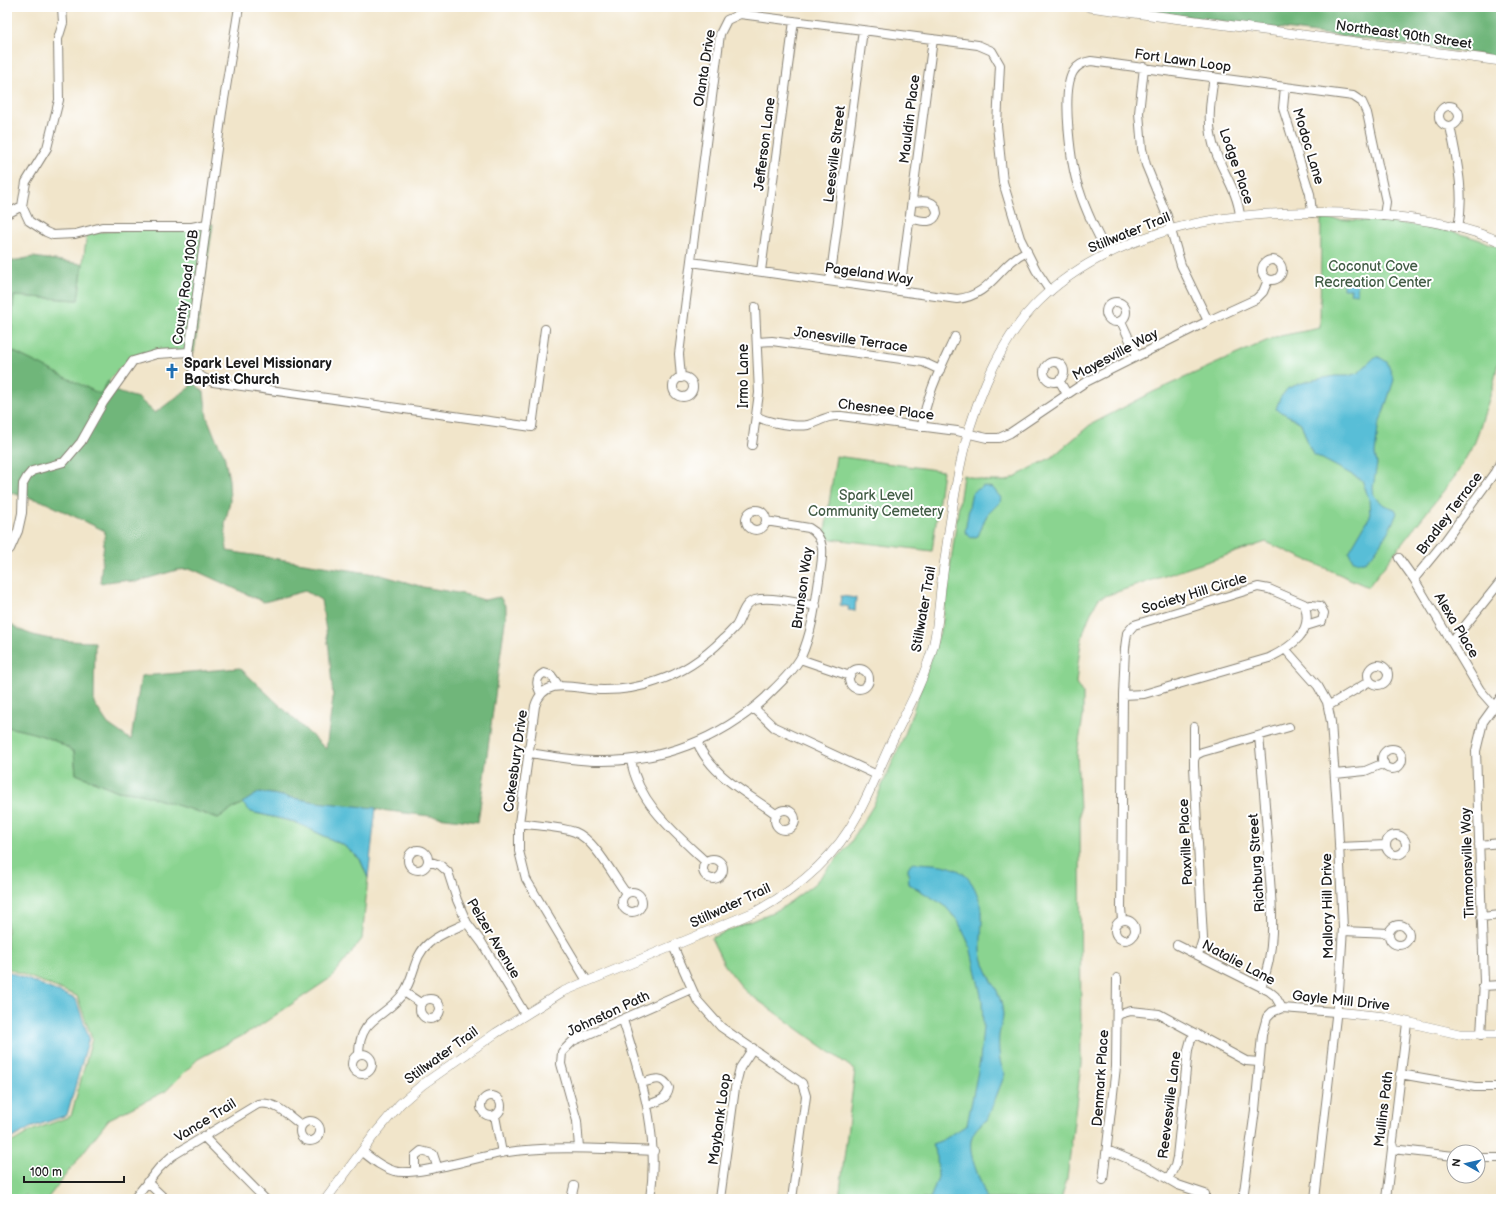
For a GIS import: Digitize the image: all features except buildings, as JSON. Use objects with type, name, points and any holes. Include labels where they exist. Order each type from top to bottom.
[{"type":"street","points":[[62,7],[63,23],[58,39],[59,100],[48,148],[26,182],[22,206],[29,221],[53,235],[75,234],[102,227],[192,227],[206,224]]},
{"type":"street","name":"County Road 100B","points":[[239,7],[206,224],[189,352],[189,362],[193,370],[200,376],[213,382],[532,427],[545,329]]},
{"type":"street","name":"Northeast 90th Street","points":[[1089,7],[1501,61]]},
{"type":"street","name":"Olanta Drive","points":[[681,378],[679,354],[722,29],[728,20],[740,14],[933,39],[988,48],[998,60],[1000,71],[997,125],[1000,162],[1008,201],[1027,251],[1050,291]]},
{"type":"street","name":"Jefferson Lane","points":[[761,271],[794,20]]},
{"type":"street","name":"Leesville Street","points":[[830,281],[863,30]]},
{"type":"street","name":"Mauldin Place","points":[[900,291],[933,39]]},
{"type":"street","name":"Fort Lawn Loop","points":[[1108,254],[1086,211],[1074,170],[1068,132],[1070,81],[1074,71],[1086,62],[1097,61],[1285,87],[1348,94],[1358,99],[1365,106],[1386,202],[1384,216]]},
{"type":"street","points":[[1144,67],[1139,113],[1142,149],[1149,176],[1172,229],[1182,265],[1208,320]]},
{"type":"street","name":"Lodge Place","points":[[1214,77],[1210,112],[1210,134],[1216,153],[1236,199],[1240,216]]},
{"type":"street","name":"Modoc Lane","points":[[1285,87],[1283,108],[1310,194],[1312,213]]},
{"type":"street","points":[[1450,126],[1461,183],[1462,204],[1458,228]]},
{"type":"street","points":[[910,218],[930,221],[937,213],[935,205],[932,203],[912,202]]},
{"type":"street","points":[[7,214],[22,206]]},
{"type":"street","name":"Stillwater Trail","points":[[326,1199],[386,1120],[400,1104],[417,1090],[525,1014],[562,992],[587,981],[757,912],[806,880],[824,862],[857,817],[917,690],[933,646],[954,499],[963,451],[986,384],[1003,349],[1021,322],[1039,301],[1050,291],[1080,268],[1108,254],[1172,229],[1201,222],[1240,216],[1312,213],[1384,216],[1458,228],[1501,242]]},
{"type":"street","name":"Pageland Way","points":[[691,262],[957,299],[971,296],[986,288],[1013,260],[1027,251]]},
{"type":"street","name":"Mayesville Way","points":[[968,433],[993,439],[1005,436],[1084,383],[1208,320],[1256,299],[1263,292],[1268,280]]},
{"type":"street","name":"Irmo Lane","points":[[752,445],[759,393],[755,307]]},
{"type":"street","points":[[1121,321],[1137,356]]},
{"type":"street","points":[[922,427],[928,403],[940,370],[956,337]]},
{"type":"street","name":"Jonesville Terrace","points":[[757,342],[772,341],[923,362],[940,370]]},
{"type":"street","points":[[10,549],[18,531],[22,513],[23,484],[32,471],[64,462],[81,442],[103,403],[133,361],[157,354],[189,352]]},
{"type":"street","points":[[1059,380],[1067,394]]},
{"type":"street","name":"Chesnee Place","points":[[756,416],[765,420],[796,425],[807,425],[824,417],[834,415],[968,433]]},
{"type":"street","name":"Bradley Terrace","points":[[1414,579],[1445,541],[1495,472],[1501,461]]},
{"type":"street","name":"Brunson Way","points":[[529,753],[582,760],[631,760],[668,752],[697,742],[728,726],[754,708],[784,678],[800,658],[812,626],[816,606],[822,551],[815,532],[804,527],[766,521]]},
{"type":"street","name":"Alexa Place","points":[[1399,558],[1414,579],[1480,690],[1494,706]]},
{"type":"street","points":[[1452,642],[1501,581]]},
{"type":"street","name":"Society Hill Circle","points":[[1122,920],[1121,870],[1123,695],[1127,633],[1134,625],[1258,587],[1269,588],[1304,604],[1305,606],[1320,606],[1324,613],[1322,622],[1306,626],[1298,638],[1286,650],[1269,658],[1144,694],[1123,695]]},
{"type":"street","name":"Cokesbury Drive","points":[[587,981],[526,879],[519,851],[520,823],[535,706],[540,694],[548,689],[559,686],[604,690],[629,688],[658,681],[691,665],[711,651],[732,630],[746,607],[752,601],[766,599],[816,606]]},
{"type":"street","points":[[1305,606],[1308,613],[1306,626]]},
{"type":"street","name":"Mallory Hill Drive","points":[[1286,650],[1318,686],[1328,706],[1331,722],[1339,847],[1343,931],[1336,1012],[1315,1199]]},
{"type":"street","points":[[800,658],[850,676]]},
{"type":"street","points":[[540,694],[536,682],[544,673],[551,674],[559,686]]},
{"type":"street","points":[[1328,706],[1370,681]]},
{"type":"street","name":"Timmonsville Way","points":[[1481,1035],[1484,986],[1476,751],[1483,722],[1501,697]]},
{"type":"street","points":[[754,708],[774,726],[877,775]]},
{"type":"street","points":[[1194,760],[1196,755],[1202,752],[1289,726]]},
{"type":"street","name":"Paxville Place","points":[[1194,727],[1194,760],[1203,939],[1198,955]]},
{"type":"street","name":"Richburg Street","points":[[1259,736],[1266,814],[1273,927],[1269,960],[1261,987]]},
{"type":"street","points":[[697,742],[705,758],[718,772],[777,815]]},
{"type":"street","points":[[631,760],[637,782],[648,802],[706,862]]},
{"type":"street","points":[[1335,774],[1365,771],[1384,763]]},
{"type":"street","points":[[520,823],[568,830],[582,836],[593,847],[626,893]]},
{"type":"street","points":[[1479,845],[1501,843]]},
{"type":"street","points":[[1339,847],[1386,845]]},
{"type":"street","name":"Pelzer Avenue","points":[[428,861],[440,865],[448,872],[457,900],[467,923],[482,943],[525,1014]]},
{"type":"street","points":[[1481,916],[1501,915]]},
{"type":"street","points":[[359,1054],[361,1034],[367,1026],[399,999],[404,992],[420,952],[429,943],[441,935],[467,923]]},
{"type":"street","points":[[1343,931],[1389,933]]},
{"type":"street","name":"Natalie Lane","points":[[1177,945],[1261,987],[1275,996],[1282,1008]]},
{"type":"street","points":[[672,946],[697,1000],[721,1027],[802,1083],[806,1096],[792,1199]]},
{"type":"street","name":"Denmark Place","points":[[1104,1180],[1116,1067],[1117,978]]},
{"type":"street","points":[[1484,986],[1501,985]]},
{"type":"street","name":"Johnston Path","points":[[579,1148],[577,1121],[561,1064],[562,1052],[573,1041],[624,1020],[691,989]]},
{"type":"street","points":[[404,992],[422,1004]]},
{"type":"street","name":"Gayle Mill Drive","points":[[1243,1199],[1262,1035],[1267,1017],[1272,1012],[1282,1008],[1372,1015],[1442,1031],[1481,1035],[1501,1034]]},
{"type":"street","points":[[1117,1017],[1120,1014],[1131,1011],[1160,1014],[1246,1061],[1259,1062]]},
{"type":"street","points":[[624,1020],[651,1120],[654,1151],[650,1199]]},
{"type":"street","name":"Mullins Path","points":[[1386,1199],[1407,1023]]},
{"type":"street","name":"Reevesville Lane","points":[[1168,1179],[1175,1166],[1177,1157],[1188,1050],[1191,1039],[1196,1034]]},
{"type":"street","name":"Maybank Loop","points":[[720,1199],[735,1088],[740,1068],[753,1048]]},
{"type":"street","points":[[1400,1074],[1475,1087],[1501,1087]]},
{"type":"street","points":[[642,1083],[660,1079],[664,1080],[669,1088],[667,1096],[664,1099],[648,1105]]},
{"type":"street","name":"Vance Trail","points":[[134,1199],[147,1182],[172,1156],[251,1107],[264,1103],[275,1106],[302,1125]]},
{"type":"street","points":[[495,1116],[502,1153]]},
{"type":"street","points":[[203,1136],[265,1199]]},
{"type":"street","points":[[362,1152],[374,1162],[394,1171],[415,1170],[502,1153],[579,1148],[654,1151]]},
{"type":"street","points":[[1392,1149],[1446,1155]]},
{"type":"street","points":[[1107,1150],[1132,1159],[1178,1185],[1205,1194]]},
{"type":"street","points":[[415,1170],[415,1156],[422,1151],[433,1154],[437,1166]]},
{"type":"street","points":[[1486,1158],[1501,1158]]},
{"type":"street","points":[[147,1182],[165,1199]]},
{"type":"street","points":[[571,1199],[574,1186]]},
{"type":"green space","points":[[1113,7],[1501,7],[1501,57]]},
{"type":"green space","name":"Coconut Cove Recreation Center","points":[[1321,219],[1390,222],[1435,228],[1457,233],[1501,248],[1500,353],[1493,387],[1475,442],[1456,475],[1368,587],[1266,542],[1099,598],[1084,630],[1076,683],[1083,694],[1083,717],[1077,754],[1080,809],[1081,1064],[1067,1179],[1061,1199],[839,1199],[855,1070],[745,991],[724,964],[711,938],[782,908],[814,884],[849,845],[873,806],[905,734],[942,626],[963,475],[986,481],[1007,481],[1052,457],[1090,425],[1153,392],[1275,337],[1320,328]]},
{"type":"green space","points":[[213,224],[194,352],[152,353],[137,355],[119,370],[100,395],[10,350],[14,296],[78,300],[87,233]]},
{"type":"green space","points":[[33,257],[83,264],[78,300],[14,296],[10,350],[100,394],[108,381],[117,392],[138,398],[155,413],[190,387],[191,380],[204,392],[207,417],[224,454],[229,480],[230,501],[225,525],[227,551],[381,575],[423,587],[464,594],[484,600],[500,597],[506,607],[506,614],[478,822],[316,802],[261,792],[218,818],[141,794],[118,791],[76,774],[74,752],[50,739],[33,733],[7,727],[7,621],[26,633],[49,639],[95,642],[94,703],[108,724],[131,740],[141,676],[240,668],[326,749],[333,698],[329,649],[321,600],[305,591],[264,602],[192,569],[177,570],[135,582],[122,580],[100,583],[105,531],[42,501],[7,492],[7,262]]},
{"type":"green space","name":"Spark Level Community Cemetery","points":[[836,456],[943,471],[932,551],[824,538]]},
{"type":"green space","points":[[7,727],[42,736],[58,742],[74,752],[76,774],[118,791],[141,794],[218,818],[242,803],[251,812],[295,822],[343,845],[360,859],[368,878],[362,939],[332,977],[255,1029],[198,1059],[166,1091],[109,1119],[47,1199],[30,1199],[26,1195],[21,1199],[7,1199],[7,1145],[31,1131],[71,1116],[92,1039],[77,996],[7,968]]},
{"type":"water","points":[[1343,279],[1358,281],[1357,294],[1350,293],[1351,289],[1343,289]]},
{"type":"water","points":[[1375,357],[1379,357],[1387,362],[1394,380],[1378,428],[1375,454],[1377,464],[1373,487],[1374,496],[1384,505],[1395,509],[1397,513],[1379,546],[1366,561],[1361,562],[1352,559],[1349,552],[1370,516],[1369,499],[1362,480],[1313,454],[1301,423],[1276,409],[1280,398],[1288,388],[1308,381],[1335,376],[1348,376],[1358,373]]},
{"type":"water","points":[[983,486],[993,488],[1001,498],[1000,502],[987,515],[978,536],[971,538],[965,532],[971,496],[972,493]]},
{"type":"water","points":[[841,596],[856,598],[855,611],[848,610],[849,607],[840,605]]},
{"type":"water","points":[[260,792],[316,802],[376,808],[368,878],[360,859],[343,845],[295,822],[251,812],[242,803]]},
{"type":"water","points":[[911,863],[942,865],[959,871],[966,876],[972,884],[982,907],[981,952],[1002,1005],[1003,1017],[999,1035],[999,1050],[1001,1065],[1005,1074],[987,1120],[979,1126],[971,1139],[971,1154],[973,1162],[987,1199],[930,1199],[938,1177],[937,1157],[932,1144],[943,1140],[967,1125],[980,1061],[983,1026],[982,1000],[970,946],[958,921],[944,905],[909,884],[908,868]]},
{"type":"water","points":[[7,971],[76,999],[89,1038],[67,1115],[30,1128],[7,1141]]},
{"type":"place","name":"Spark Level Missionary Baptist Church","points":[[172,371]]}]
